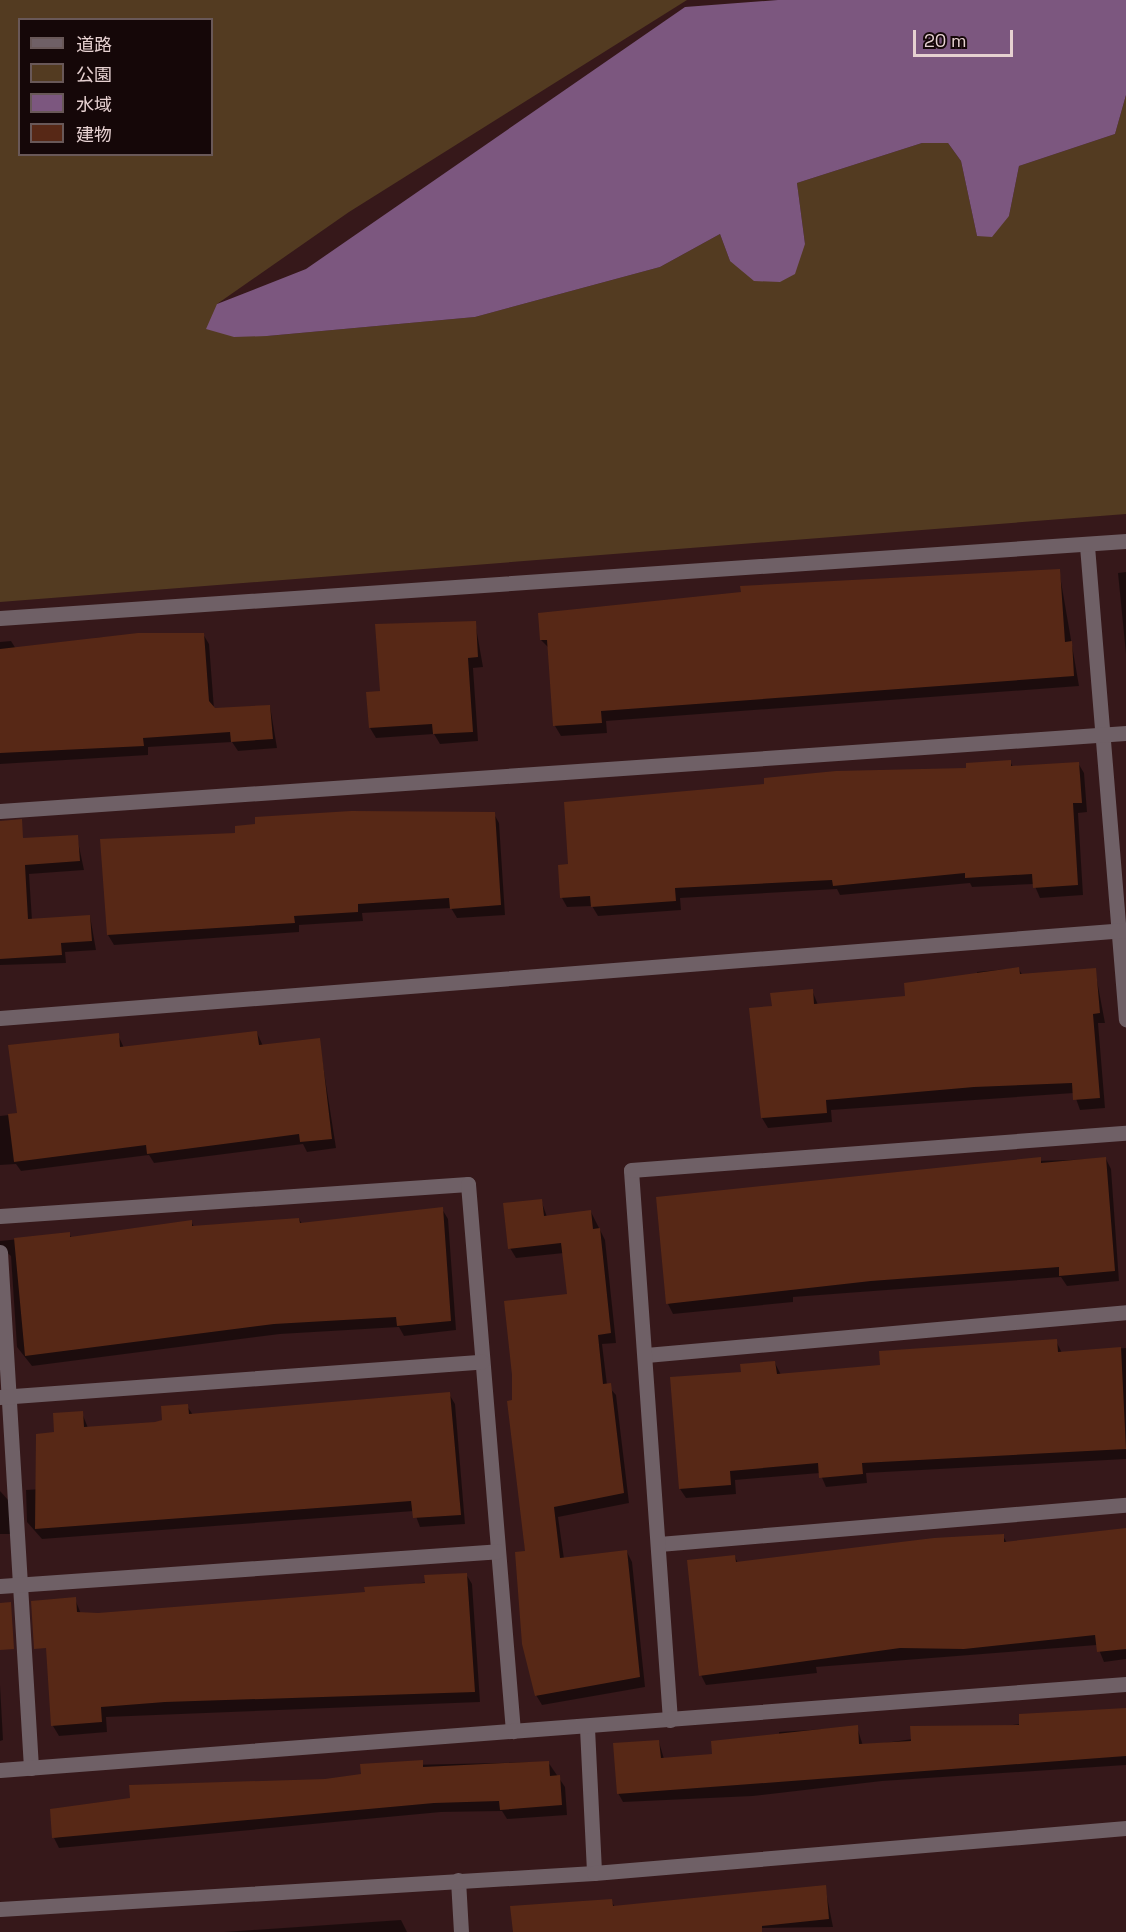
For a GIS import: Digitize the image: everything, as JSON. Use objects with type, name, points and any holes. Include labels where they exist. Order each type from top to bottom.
[{"type":"street","points":[[0,618],[1087,546],[1126,541]]},
{"type":"street","points":[[1087,546],[1123,930],[1126,1019]]},
{"type":"street","points":[[0,811],[518,771],[1126,733]]},
{"type":"street","points":[[0,1018],[1123,930]]},
{"type":"street","points":[[670,1720],[632,1170],[1126,1132]]},
{"type":"street","points":[[0,1216],[468,1184],[513,1731]]},
{"type":"street","points":[[0,1252],[5,1397],[24,1585],[31,1768]]},
{"type":"street","points":[[646,1355],[1126,1312]]},
{"type":"street","points":[[5,1397],[482,1362]]},
{"type":"street","points":[[659,1544],[1126,1505]]},
{"type":"street","points":[[0,1586],[498,1551]]},
{"type":"street","points":[[0,1770],[513,1731],[587,1728],[1126,1684]]},
{"type":"street","points":[[587,1728],[594,1873]]},
{"type":"street","points":[[0,1909],[594,1873],[1126,1828]]},
{"type":"street","points":[[458,1880],[461,1932]]},
{"type":"green space","points":[[0,0],[687,0],[349,212],[217,304],[267,336],[475,317],[660,267],[720,234],[730,261],[805,244],[797,183],[922,143],[948,143],[961,161],[977,236],[1009,216],[1019,166],[1115,134],[1126,95],[1126,514],[0,602]]},
{"type":"water","points":[[778,0],[1126,0],[1126,95],[1115,134],[1019,166],[1009,216],[992,237],[977,236],[961,161],[948,143],[922,143],[797,183],[805,244],[795,274],[780,282],[754,281],[730,261],[720,234],[660,267],[475,317],[267,336],[234,337],[206,329],[217,304],[306,269],[685,7]]},
{"type":"building","points":[[1060,569],[1065,642],[1072,641],[1074,676],[601,711],[602,723],[553,726],[547,640],[540,640],[538,613],[741,592],[740,586]]},
{"type":"building","points":[[476,621],[478,657],[468,658],[473,732],[433,734],[432,724],[369,728],[366,692],[380,691],[375,624]]},
{"type":"building","points":[[138,633],[204,633],[209,701],[215,708],[270,705],[273,739],[231,742],[230,732],[143,738],[144,746],[0,753],[0,649]]},
{"type":"building","points":[[1011,760],[1011,766],[1079,762],[1082,803],[1073,803],[1078,885],[1033,888],[1032,874],[965,878],[965,873],[833,886],[832,880],[675,888],[676,901],[591,907],[590,896],[560,898],[558,865],[568,864],[564,802],[764,784],[764,778],[836,771],[966,768],[966,763]]},
{"type":"building","points":[[351,811],[495,812],[501,905],[450,909],[449,898],[358,904],[358,912],[294,916],[295,923],[107,935],[100,839],[235,833],[235,826],[255,824],[255,817]]},
{"type":"building","points":[[22,819],[23,838],[78,835],[80,861],[25,865],[28,919],[90,915],[92,941],[61,943],[62,955],[0,959],[0,821]]},
{"type":"building","points":[[1019,967],[1020,974],[1096,968],[1100,1013],[1093,1014],[1100,1098],[1073,1100],[1072,1083],[974,1087],[826,1100],[827,1113],[761,1118],[749,1008],[772,1006],[770,993],[813,989],[814,1004],[905,996],[904,983]]},
{"type":"building","points":[[257,1031],[259,1045],[320,1038],[332,1139],[300,1142],[299,1134],[147,1154],[146,1145],[14,1162],[8,1114],[17,1113],[8,1045],[119,1033],[120,1047]]},
{"type":"building","points":[[1041,1157],[1041,1163],[1106,1157],[1115,1271],[1059,1276],[1059,1267],[871,1281],[666,1304],[656,1197]]},
{"type":"building","points":[[542,1199],[544,1216],[591,1210],[593,1229],[600,1228],[611,1333],[598,1335],[603,1384],[611,1383],[624,1493],[554,1507],[560,1558],[627,1550],[640,1677],[535,1696],[522,1644],[515,1552],[525,1551],[507,1401],[512,1400],[512,1375],[504,1301],[567,1294],[561,1243],[508,1249],[503,1203]]},
{"type":"building","points":[[443,1207],[451,1321],[397,1326],[396,1317],[274,1324],[25,1356],[14,1238],[70,1232],[70,1237],[192,1220],[192,1226],[299,1218],[300,1223]]},
{"type":"building","points":[[1057,1339],[1058,1352],[1121,1347],[1126,1449],[862,1463],[863,1474],[819,1478],[818,1463],[730,1471],[731,1485],[679,1489],[670,1377],[741,1372],[740,1364],[775,1361],[777,1374],[880,1365],[879,1351]]},
{"type":"building","points":[[450,1392],[461,1515],[413,1518],[411,1501],[35,1529],[36,1434],[54,1432],[53,1413],[83,1411],[84,1427],[155,1422],[162,1420],[161,1406],[188,1404],[189,1414]]},
{"type":"building","points":[[1126,1528],[1126,1649],[1097,1652],[1095,1635],[964,1649],[900,1648],[699,1676],[687,1560],[735,1555],[736,1562],[934,1538],[1004,1534],[1004,1542]]},
{"type":"building","points":[[467,1573],[475,1692],[165,1702],[101,1707],[102,1722],[51,1726],[46,1648],[34,1649],[31,1601],[76,1597],[77,1612],[98,1613],[365,1592],[364,1587],[425,1583],[424,1575]]},
{"type":"building","points":[[11,1602],[14,1649],[0,1650],[0,1603]]},
{"type":"building","points":[[1126,1708],[1126,1756],[617,1794],[613,1743],[659,1740],[661,1758],[712,1754],[711,1741],[858,1725],[859,1744],[911,1741],[910,1726],[1019,1725],[1019,1714]]},
{"type":"building","points":[[423,1760],[423,1767],[549,1761],[550,1776],[560,1775],[562,1805],[500,1810],[499,1801],[434,1803],[52,1838],[50,1809],[130,1798],[129,1785],[325,1779],[361,1774],[360,1764]]},
{"type":"building","points":[[826,1885],[829,1919],[762,1926],[762,1932],[513,1932],[510,1906],[612,1899],[613,1906]]}]
